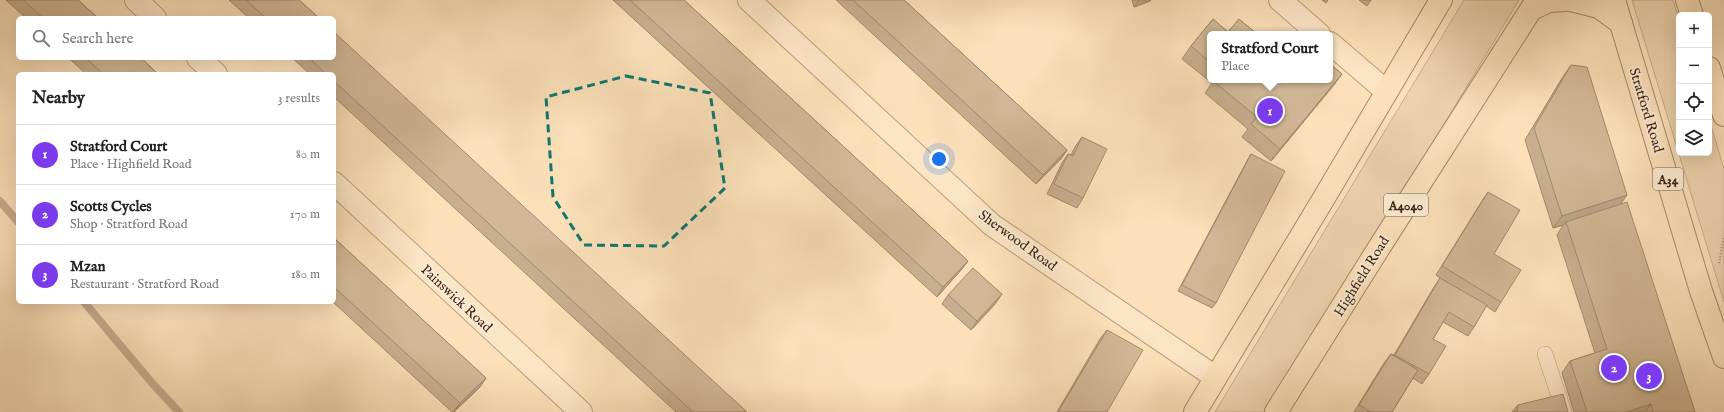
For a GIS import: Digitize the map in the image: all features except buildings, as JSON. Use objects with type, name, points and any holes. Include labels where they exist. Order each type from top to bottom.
[{"type":"main road","points":[[1194,412],[1324,198],[1441,0]]},
{"type":"main road","points":[[1535,5],[1549,1],[1564,0]]},
{"type":"main road","points":[[1571,0],[1599,7],[1621,22]]},
{"type":"main road","name":"Stratford Road","points":[[1614,0],[1701,291],[1724,357]]},
{"type":"main road","points":[[1687,0],[1691,12]]},
{"type":"main road","name":"Highfield Road","points":[[1276,412],[1382,243],[1535,5]]},
{"type":"main road","points":[[1712,78],[1724,116]]},
{"type":"street","points":[[136,0],[153,16]]},
{"type":"street","name":"Sherwood Road","points":[[749,0],[992,225],[1215,377]]},
{"type":"street","points":[[1280,0],[1316,31]]},
{"type":"street","points":[[1333,46],[1386,91]]},
{"type":"street","points":[[200,60],[214,72]]},
{"type":"street","name":"Painswick Road","points":[[336,185],[581,412]]},
{"type":"lane","points":[[1546,354],[1564,412]]},
{"type":"highlighted area","points":[[626,76],[710,93],[725,188],[664,246],[584,245],[553,197],[546,97]]},
{"type":"shaded area","points":[[1464,0],[1519,0],[1348,283],[1267,412],[1215,412]]},
{"type":"shaded area","points":[[1632,0],[1673,0],[1677,12],[1676,144]]},
{"type":"shaded area","points":[[1712,129],[1724,169],[1724,302],[1680,156],[1712,156]]},
{"type":"waterway","points":[[0,201],[16,220]]},
{"type":"waterway","points":[[86,304],[152,383],[179,412]]},
{"type":"place","name":"Stratford Court","points":[[1270,111]]},
{"type":"place","name":"Scotts Cycles","points":[[1614,368]]},
{"type":"place","name":"Mzan","points":[[1649,376]]}]
